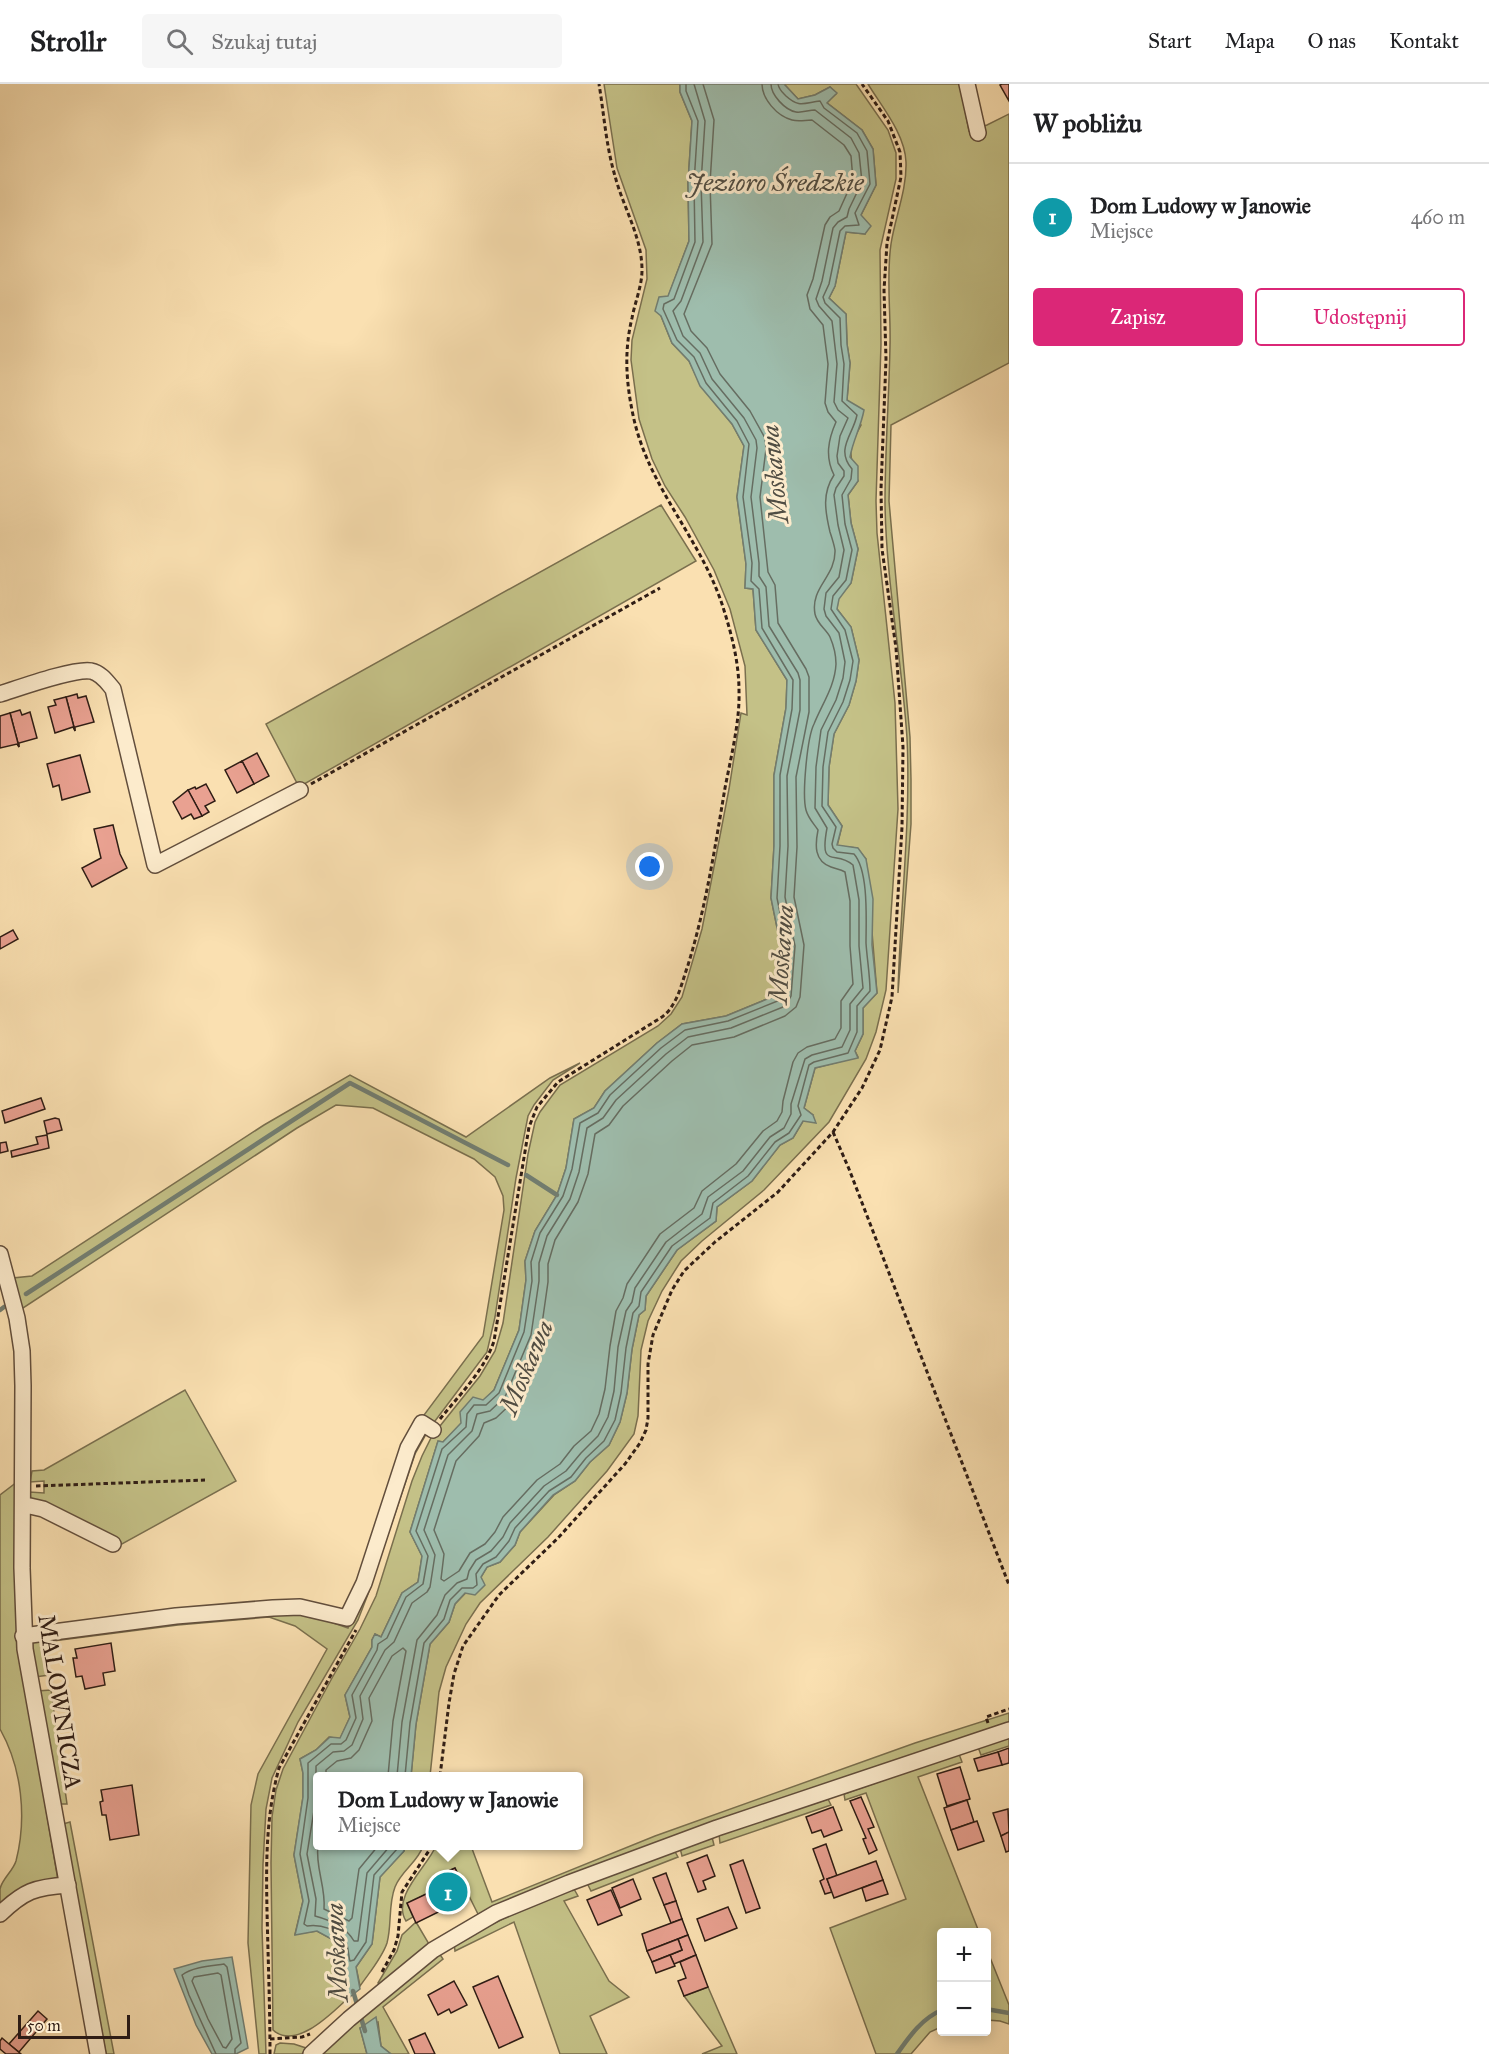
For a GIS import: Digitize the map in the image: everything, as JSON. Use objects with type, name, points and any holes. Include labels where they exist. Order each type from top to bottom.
[{"type":"street","points":[[967,84],[978,133]]},
{"type":"street","points":[[0,694],[65,674],[92,671],[104,678],[112,689],[155,865],[300,790]]},
{"type":"street","name":"MALOWNICZA","points":[[0,1254],[17,1318],[22,1351],[23,1636],[98,2054]]},
{"type":"street","points":[[23,1636],[176,1616],[273,1608],[300,1607],[347,1618],[364,1583],[408,1448],[422,1423],[433,1430]]},
{"type":"street","points":[[23,1507],[43,1509],[113,1544]]},
{"type":"street","points":[[311,2054],[433,1950],[496,1913],[717,1828],[1009,1730]]},
{"type":"street","points":[[0,1914],[22,1895],[41,1886],[68,1885]]},
{"type":"path","points":[[433,1430],[477,1375],[491,1351],[499,1320],[529,1127],[537,1107],[552,1088],[569,1075],[662,1017],[672,1008],[678,996],[708,883],[735,727],[739,692],[735,647],[722,604],[697,548],[660,488],[647,462],[633,416],[628,390],[627,339],[642,271],[639,247],[615,176],[599,84]]},
{"type":"path","points":[[440,1772],[448,1703],[463,1646],[499,1595],[558,1538],[625,1464],[643,1437],[648,1418],[648,1364],[653,1335],[672,1290],[684,1271],[715,1242],[778,1192],[833,1132],[862,1088],[880,1050],[892,997],[902,827],[903,747],[896,648],[882,549],[880,489],[886,359],[884,291],[886,243],[901,177],[900,152],[888,121],[862,84]]},
{"type":"path","points":[[300,790],[660,588]]},
{"type":"path","points":[[833,1132],[1009,1585]]},
{"type":"path","points":[[23,1487],[205,1480]]},
{"type":"path","points":[[270,2054],[266,1865],[268,1820],[273,1791],[279,1768],[361,1621]]},
{"type":"path","points":[[378,1977],[394,1950],[398,1936],[402,1892],[429,1850]]},
{"type":"path","points":[[270,2040],[302,2037],[313,2033]]},
{"type":"shaded area","points":[[604,84],[680,84],[680,92],[692,121],[688,183],[689,241],[661,316],[672,343],[689,361],[701,386],[732,424],[744,446],[737,497],[746,564],[745,588],[753,589],[756,630],[787,680],[786,708],[774,775],[771,898],[781,947],[777,995],[726,1016],[682,1024],[657,1043],[605,1091],[594,1108],[574,1119],[566,1168],[557,1195],[535,1231],[525,1261],[526,1280],[519,1330],[494,1390],[443,1442],[438,1441],[410,1532],[422,1556],[418,1582],[402,1593],[381,1637],[375,1634],[372,1640],[372,1647],[345,1695],[350,1717],[340,1739],[329,1737],[316,1750],[300,1759],[303,1773],[303,1797],[294,1855],[303,1901],[295,1934],[317,1931],[339,1943],[343,1951],[344,1983],[341,1995],[346,2000],[312,2028],[291,2036],[282,2035],[273,2030],[271,1863],[272,1817],[276,1790],[283,1769],[376,1596],[412,1481],[432,1436],[480,1376],[495,1351],[503,1323],[528,1154],[535,1122],[540,1112],[560,1085],[658,1026],[671,1014],[682,997],[702,929],[741,713],[747,715],[745,666],[730,609],[714,570],[665,486],[652,459],[639,419],[631,360],[632,340],[647,279],[646,250],[617,168]]},
{"type":"shaded area","points":[[784,84],[856,84],[888,130],[896,153],[896,179],[880,250],[881,344],[876,501],[877,533],[895,703],[898,809],[886,990],[876,1032],[866,1059],[829,1122],[764,1190],[681,1261],[662,1291],[648,1321],[641,1350],[638,1416],[634,1434],[607,1471],[548,1537],[480,1603],[466,1624],[446,1667],[439,1692],[430,1772],[411,1772],[416,1724],[430,1644],[449,1622],[455,1604],[481,1577],[487,1567],[500,1562],[515,1545],[520,1532],[554,1495],[575,1481],[590,1462],[609,1445],[620,1422],[627,1393],[639,1315],[645,1310],[646,1296],[677,1250],[716,1221],[717,1207],[752,1181],[780,1145],[793,1138],[803,1121],[813,1115],[804,1108],[815,1068],[858,1057],[855,1051],[863,1034],[863,1008],[877,993],[866,859],[857,848],[837,846],[842,826],[828,805],[829,767],[834,734],[849,705],[859,660],[851,627],[837,609],[838,599],[851,583],[858,549],[851,523],[848,495],[858,481],[851,453],[853,440],[861,425],[847,400],[850,363],[846,314],[829,298],[835,286],[846,232],[865,234],[861,215],[876,185],[873,149],[862,130],[826,102],[836,94],[830,87],[815,95],[798,99]]},
{"type":"shaded area","points":[[868,84],[960,84],[969,131],[1009,114],[1009,363],[891,425],[889,501],[910,737],[911,780],[911,824],[898,993],[908,770],[905,709],[888,562],[885,483],[890,346],[890,257],[905,183],[906,162],[902,141]]},
{"type":"shaded area","points":[[661,505],[696,561],[299,787],[266,724]]},
{"type":"shaded area","points":[[580,1063],[553,1080],[528,1116],[495,1317],[487,1352],[429,1429],[415,1454],[358,1620],[298,1722],[272,1778],[266,1809],[263,1864],[262,1928],[266,2054],[259,2054],[248,1943],[251,1805],[258,1774],[327,1649],[295,1626],[269,1617],[178,1625],[45,1642],[49,1675],[35,1677],[30,1639],[178,1620],[299,1611],[348,1628],[421,1419],[483,1336],[504,1210],[503,1196],[495,1177],[474,1159],[373,1108],[336,1105],[297,1128],[20,1310],[13,1278],[32,1276],[264,1125],[350,1075],[466,1137],[550,1078]]},
{"type":"shaded area","points":[[185,1390],[236,1481],[122,1544],[44,1505],[31,1502],[30,1492],[44,1493],[44,1481],[30,1482],[32,1471],[44,1470]]},
{"type":"shaded area","points":[[17,1482],[19,1651],[58,1880],[0,1908],[0,1889],[16,1861],[22,1811],[18,1777],[0,1729],[0,1495]]},
{"type":"shaded area","points":[[51,1690],[67,1804],[59,1804],[37,1691]]},
{"type":"shaded area","points":[[1009,1713],[1009,1722],[658,1843],[479,1916],[455,1868],[438,1879],[441,1887],[407,1903],[413,1917],[406,1921],[403,1902],[412,1882],[434,1850],[472,1850],[492,1902],[655,1836],[915,1743]]},
{"type":"shaded area","points":[[1009,1736],[1009,1746],[981,1755],[978,1747]]},
{"type":"shaded area","points":[[959,1754],[962,1762],[918,1777],[977,1928],[937,1928],[937,2029],[930,2032],[911,2054],[876,2054],[830,1928],[906,1899],[866,1793],[845,1800],[844,1794]]},
{"type":"shaded area","points":[[828,1799],[831,1805],[720,1843],[719,1834]]},
{"type":"shaded area","points":[[70,1822],[114,2054],[106,2054],[63,1824]]},
{"type":"shaded area","points":[[712,1837],[714,1845],[682,1856],[680,1848]]},
{"type":"shaded area","points":[[422,1850],[395,1887],[385,1949],[360,1986],[356,1967],[372,1944],[380,1877],[404,1851]]},
{"type":"shaded area","points":[[674,1850],[678,1857],[591,1891],[587,1883]]},
{"type":"shaded area","points":[[574,1889],[578,1896],[564,1901],[609,1981],[629,1997],[590,2016],[607,2054],[560,2054],[514,1922],[455,1951],[454,1943],[509,1916]]},
{"type":"shaded area","points":[[416,1922],[429,1944],[380,1985],[378,1983],[397,1951],[402,1935]]},
{"type":"shaded area","points":[[439,1953],[443,1959],[383,2007],[409,2054],[391,2054],[381,2046],[378,2022],[360,2028],[367,2054],[321,2054],[340,2036]]},
{"type":"shaded area","points":[[991,1960],[1009,2005],[1009,2024],[991,2020]]},
{"type":"shaded area","points":[[708,1987],[737,2054],[702,2054],[722,2046],[684,1996]]},
{"type":"shaded area","points":[[280,2043],[306,2048],[302,2054],[274,2054],[276,2045]]},
{"type":"water","name":"Jezioro Średzkie","points":[[680,84],[784,84],[798,99],[815,95],[830,87],[837,93],[827,103],[862,130],[873,149],[876,185],[861,215],[871,226],[865,234],[846,232],[835,286],[829,298],[846,314],[850,363],[847,400],[864,410],[850,457],[858,466],[858,481],[848,495],[851,523],[858,549],[851,583],[839,599],[837,609],[851,627],[859,660],[849,705],[834,734],[829,767],[828,805],[842,826],[837,845],[858,848],[866,859],[873,899],[872,945],[877,993],[863,1008],[863,1034],[855,1051],[858,1058],[815,1068],[804,1108],[813,1115],[816,1123],[803,1121],[793,1138],[780,1145],[752,1181],[717,1207],[716,1221],[677,1250],[646,1296],[645,1310],[639,1315],[627,1393],[620,1422],[609,1445],[590,1462],[575,1481],[553,1495],[520,1532],[515,1545],[500,1562],[487,1567],[481,1577],[485,1585],[475,1595],[465,1593],[455,1604],[449,1622],[430,1644],[416,1724],[411,1772],[313,1772],[313,1850],[404,1850],[380,1877],[372,1944],[356,1967],[360,1989],[346,2000],[338,1988],[344,1983],[343,1951],[339,1943],[317,1931],[295,1935],[303,1901],[294,1855],[303,1797],[303,1773],[300,1759],[316,1750],[330,1737],[340,1738],[350,1717],[345,1695],[372,1647],[375,1634],[381,1637],[402,1593],[418,1582],[422,1556],[410,1532],[438,1441],[443,1442],[461,1423],[460,1412],[473,1397],[483,1400],[494,1390],[519,1330],[526,1280],[525,1261],[535,1231],[557,1195],[566,1168],[574,1119],[594,1108],[605,1091],[657,1043],[682,1024],[726,1016],[777,995],[781,947],[771,898],[774,775],[786,708],[787,680],[756,630],[753,589],[745,588],[746,564],[737,497],[744,446],[732,424],[700,386],[689,361],[672,343],[661,316],[655,311],[659,297],[668,296],[689,241],[688,183],[692,121],[680,92]]},
{"type":"water","points":[[232,1957],[248,2048],[236,2054],[212,2054],[196,2025],[174,1969],[202,1961]]},
{"type":"water","points":[[376,2017],[381,2046],[391,2054],[367,2054],[360,2028]]},
{"type":"building","points":[[1009,84],[1009,101],[1000,85]]},
{"type":"building","points":[[77,694],[78,698],[86,696],[94,722],[75,727],[75,731],[66,697]]},
{"type":"building","points":[[66,697],[75,731],[73,727],[55,733],[48,707],[56,705],[54,700]]},
{"type":"building","points":[[20,710],[22,715],[30,712],[37,738],[19,743],[19,747],[10,713]]},
{"type":"building","points":[[10,713],[19,747],[17,744],[0,748],[0,716]]},
{"type":"building","points":[[257,753],[269,776],[254,784],[242,761]]},
{"type":"building","points":[[80,755],[90,792],[62,800],[59,785],[53,787],[47,764]]},
{"type":"building","points":[[242,761],[254,784],[237,793],[225,770]]},
{"type":"building","points":[[206,784],[215,801],[205,806],[209,812],[202,816],[188,790]]},
{"type":"building","points":[[188,790],[202,816],[194,819],[191,814],[182,819],[173,802]]},
{"type":"building","points":[[113,825],[120,854],[127,868],[92,887],[82,868],[101,858],[94,829]]},
{"type":"building","points":[[13,930],[18,939],[0,949],[0,937]]},
{"type":"building","points":[[41,1098],[45,1109],[5,1123],[2,1111]]},
{"type":"building","points":[[59,1119],[62,1130],[47,1134],[44,1121]]},
{"type":"building","points":[[47,1135],[49,1148],[12,1157],[11,1151],[38,1144],[36,1137]]},
{"type":"building","points":[[6,1142],[8,1151],[0,1153],[0,1143]]},
{"type":"building","points":[[111,1643],[115,1671],[103,1673],[105,1685],[85,1689],[82,1676],[76,1677],[73,1658],[77,1658],[75,1649]]},
{"type":"building","points":[[1009,1748],[1009,1763],[1002,1765],[998,1752]]},
{"type":"building","points":[[998,1752],[1002,1765],[978,1771],[974,1759]]},
{"type":"building","points":[[960,1767],[970,1799],[947,1806],[937,1774]]},
{"type":"building","points":[[132,1785],[139,1835],[110,1840],[106,1815],[102,1815],[101,1790]]},
{"type":"building","points":[[861,1797],[874,1827],[868,1829],[877,1850],[869,1854],[863,1839],[866,1838],[850,1801]]},
{"type":"building","points":[[967,1800],[974,1822],[951,1830],[944,1808]]},
{"type":"building","points":[[833,1807],[842,1830],[824,1837],[821,1830],[812,1833],[806,1817]]},
{"type":"building","points":[[1008,1809],[1009,1832],[1001,1836],[993,1813]]},
{"type":"building","points":[[977,1821],[984,1841],[958,1850],[951,1830]]},
{"type":"building","points":[[1009,1832],[1009,1851],[1006,1852],[1001,1836]]},
{"type":"building","points":[[826,1844],[837,1876],[827,1879],[832,1892],[825,1894],[820,1881],[824,1879],[813,1849]]},
{"type":"building","points":[[707,1855],[715,1876],[703,1881],[706,1889],[698,1892],[687,1863]]},
{"type":"building","points":[[743,1860],[760,1908],[746,1913],[730,1865]]},
{"type":"building","points":[[876,1861],[883,1880],[834,1898],[827,1879]]},
{"type":"building","points":[[455,1868],[469,1897],[416,1923],[407,1903],[441,1887],[438,1879]]},
{"type":"building","points":[[666,1873],[676,1901],[664,1905],[653,1878]]},
{"type":"building","points":[[633,1879],[641,1899],[620,1908],[612,1888]]},
{"type":"building","points":[[883,1880],[888,1894],[866,1901],[862,1888]]},
{"type":"building","points":[[611,1890],[622,1915],[598,1925],[587,1900]]},
{"type":"building","points":[[676,1901],[682,1919],[671,1923],[664,1905]]},
{"type":"building","points":[[728,1907],[737,1928],[705,1941],[697,1919]]},
{"type":"building","points":[[682,1919],[688,1935],[647,1951],[642,1934]]},
{"type":"building","points":[[688,1935],[696,1955],[674,1964],[670,1955],[682,1950],[678,1939]]},
{"type":"building","points":[[678,1939],[682,1950],[652,1962],[647,1951]]},
{"type":"building","points":[[670,1955],[675,1966],[656,1973],[652,1962]]},
{"type":"building","points":[[696,1955],[708,1987],[684,1996],[678,1981],[686,1978],[680,1962]]},
{"type":"building","points":[[498,1976],[523,2037],[499,2048],[473,1987]]},
{"type":"building","points":[[454,1981],[467,2005],[451,2013],[449,2009],[438,2015],[428,1995]]},
{"type":"building","points":[[38,2011],[47,2019],[19,2052],[9,2044]]},
{"type":"building","points":[[425,2033],[435,2054],[415,2054],[409,2040]]},
{"type":"building","points":[[2,2038],[21,2054],[6,2054],[0,2049]]},
{"type":"waterway","points":[[26,1294],[350,1083],[508,1165]]},
{"type":"waterway","points":[[526,1175],[557,1195]]},
{"type":"waterway","points":[[0,1310],[4,1307]]},
{"type":"waterway","name":"Moskawa","points":[[353,1991],[365,2031]]},
{"type":"waterway","points":[[991,2010],[1009,2013]]},
{"type":"waterway","points":[[897,2054],[922,2023],[937,2012]]},
{"type":"place","name":"Dom Ludowy w Janowie","points":[[448,1892]]}]
